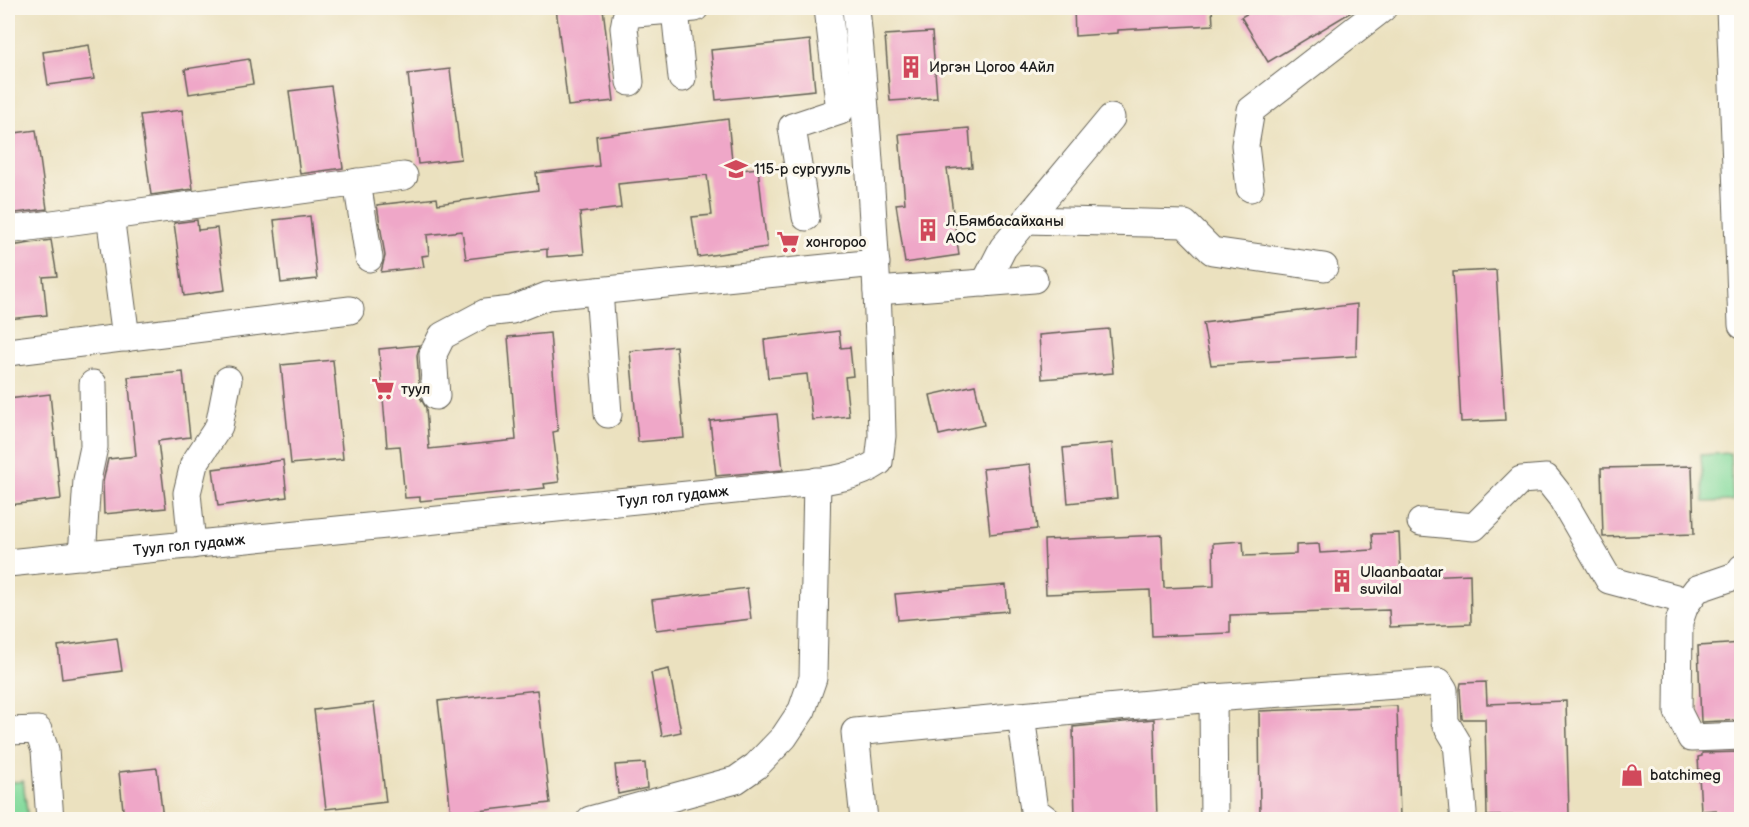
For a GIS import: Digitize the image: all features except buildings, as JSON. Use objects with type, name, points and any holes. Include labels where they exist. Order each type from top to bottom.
[{"type":"street","points":[[806,217],[792,128],[840,111],[828,8]]},
{"type":"street","name":"Туул гол гудамж","points":[[8,563],[817,482],[866,470],[879,462],[882,436],[876,263],[867,119],[856,8]]},
{"type":"street","points":[[1250,188],[1245,145],[1251,110],[1383,8]]},
{"type":"street","points":[[1730,8],[1736,77],[1742,325]]},
{"type":"street","points":[[630,82],[624,28],[626,17],[636,13],[685,9],[682,78]]},
{"type":"street","points":[[985,283],[1004,248],[1111,118]]},
{"type":"street","points":[[8,230],[404,176]]},
{"type":"street","points":[[357,182],[369,258]]},
{"type":"street","points":[[110,216],[126,338]]},
{"type":"street","points":[[1026,220],[1185,224],[1212,251],[1324,267]]},
{"type":"street","points":[[436,396],[433,354],[441,336],[485,313],[512,310],[547,296],[876,263]]},
{"type":"street","points":[[877,291],[1034,279]]},
{"type":"street","points":[[598,291],[608,414]]},
{"type":"street","points":[[8,352],[350,310]]},
{"type":"street","points":[[192,545],[187,493],[194,464],[219,426],[228,380]]},
{"type":"street","points":[[82,556],[87,480],[94,447],[93,384]]},
{"type":"street","points":[[1421,522],[1474,527],[1521,480],[1546,478],[1561,497],[1609,580],[1676,598],[1685,605]]},
{"type":"street","points":[[590,819],[736,780],[756,766],[784,737],[802,710],[813,678],[817,482]]},
{"type":"street","points":[[1742,568],[1738,575],[1697,589],[1685,605],[1680,622],[1677,671],[1678,712],[1691,738],[1742,736]]},
{"type":"street","points":[[864,819],[855,732],[1212,698],[1439,682],[1444,690],[1445,722],[1457,742],[1463,812]]},
{"type":"street","points":[[1212,698],[1214,819]]},
{"type":"street","points":[[1021,716],[1034,810],[1047,819]]},
{"type":"street","points":[[8,731],[38,730],[45,750],[50,819]]},
{"type":"green space","points":[[1730,453],[1733,501],[1704,502],[1701,455]]},
{"type":"green space","points":[[23,781],[28,819],[8,819],[8,783]]},
{"type":"place","name":"Иргэн Цогоо 4Айл","points":[[911,67]]},
{"type":"place","name":"115-р сургууль","points":[[736,169]]},
{"type":"place","name":"Л.Бямбасайханы АОС","points":[[928,230]]},
{"type":"place","name":"хонгороо","points":[[788,242]]},
{"type":"place","name":"туул","points":[[383,389]]},
{"type":"place","name":"Ulaanbaatar suvilal","points":[[1342,581]]},
{"type":"place","name":"batchimeg","points":[[1632,775]]}]
